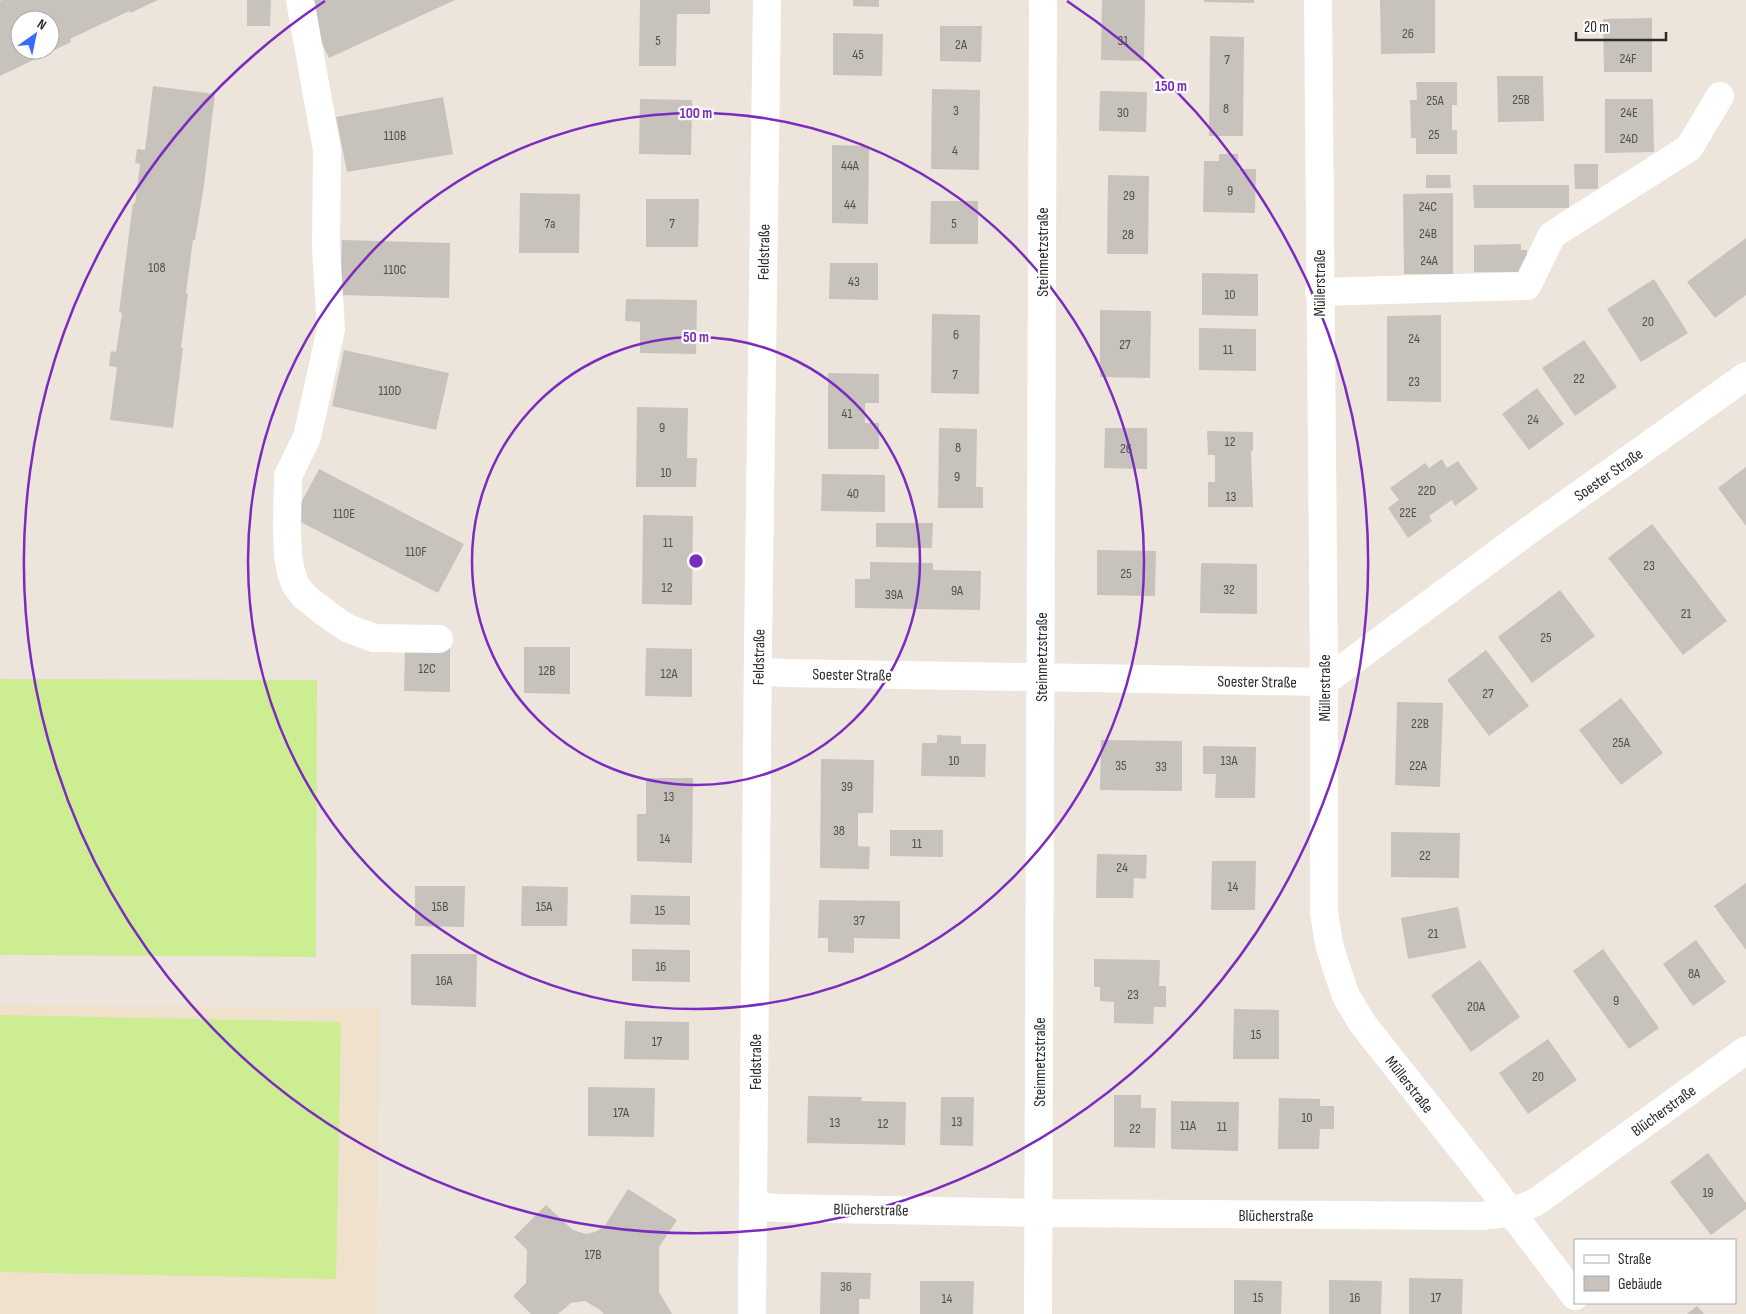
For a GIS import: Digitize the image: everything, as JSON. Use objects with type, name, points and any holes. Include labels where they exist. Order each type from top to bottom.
[{"type":"street","points":[[300,0],[327,150],[326,248],[331,329],[307,437],[288,476],[287,528],[288,556],[291,572],[295,584],[304,596],[347,628],[374,638],[439,639]]},
{"type":"street","name":"Feldstraße","points":[[752,1314],[767,0]]},
{"type":"street","name":"Steinmetzstraße","points":[[1038,1314],[1043,0]]},
{"type":"street","name":"Müllerstraße","points":[[1318,0],[1319,292],[1324,682],[1324,913],[1329,944],[1346,996],[1362,1023],[1488,1182],[1574,1295]]},
{"type":"street","points":[[1319,292],[1527,286],[1552,235],[1688,148],[1720,96]]},
{"type":"street","name":"Soester Straße","points":[[758,671],[1324,682],[1528,531],[1746,376]]},
{"type":"street","name":"Blücherstraße","points":[[754,1206],[1038,1212],[1481,1216],[1510,1213],[1536,1202],[1746,1050]]},
{"type":"street","points":[[1581,1304],[1589,1314]]},
{"type":"shaded area","points":[[0,1005],[380,1008],[376,1314],[0,1314]]},
{"type":"green space","points":[[0,679],[317,680],[316,957],[0,955]]},
{"type":"green space","points":[[0,1015],[341,1022],[336,1279],[0,1272]]},
{"type":"building","points":[[2,0],[158,0],[130,13],[129,11],[70,39],[71,42],[60,47],[60,10],[10,10],[10,60],[33,60],[0,76],[0,1]]},
{"type":"building","points":[[247,0],[271,0],[270,26],[247,26]]},
{"type":"building","points":[[315,0],[455,0],[329,58],[304,5]]},
{"type":"building","points":[[640,0],[710,0],[710,14],[677,14],[676,66],[639,66]]},
{"type":"building","points":[[853,0],[879,0],[879,7],[853,6]]},
{"type":"building","points":[[1102,0],[1145,0],[1144,61],[1101,60]]},
{"type":"building","points":[[1204,0],[1254,0],[1254,3],[1204,2]]},
{"type":"building","points":[[1380,0],[1435,0],[1435,53],[1381,54]]},
{"type":"building","points":[[1652,18],[1652,72],[1604,72],[1603,19]]},
{"type":"building","points":[[940,26],[982,26],[981,62],[940,61]]},
{"type":"building","points":[[833,33],[883,34],[882,76],[833,75]]},
{"type":"building","points":[[1210,36],[1244,37],[1243,136],[1209,136]]},
{"type":"building","points":[[1497,76],[1543,76],[1544,121],[1498,122]]},
{"type":"building","points":[[1416,82],[1457,82],[1457,105],[1452,105],[1452,130],[1457,130],[1457,154],[1416,154],[1416,138],[1411,138],[1410,100],[1417,100]]},
{"type":"building","points":[[153,86],[215,94],[204,185],[195,240],[193,240],[186,293],[188,294],[181,347],[183,348],[173,428],[110,420],[117,367],[109,366],[111,351],[116,352],[122,313],[119,312],[140,164],[135,163],[137,149],[145,150]]},
{"type":"building","points":[[932,89],[980,90],[979,170],[931,169]]},
{"type":"building","points":[[1100,91],[1147,92],[1146,132],[1099,131]]},
{"type":"building","points":[[443,97],[453,154],[347,172],[336,117]]},
{"type":"building","points":[[640,99],[692,100],[691,155],[639,154]]},
{"type":"building","points":[[1605,99],[1653,99],[1654,152],[1605,153]]},
{"type":"building","points":[[832,145],[869,146],[868,224],[832,223]]},
{"type":"building","points":[[1219,154],[1238,154],[1238,169],[1256,169],[1255,213],[1203,212],[1204,161],[1219,161]]},
{"type":"building","points":[[1574,164],[1598,164],[1598,189],[1575,189]]},
{"type":"building","points":[[1108,175],[1149,176],[1148,254],[1107,254]]},
{"type":"building","points":[[1426,175],[1450,175],[1451,188],[1426,188]]},
{"type":"building","points":[[1473,185],[1569,185],[1569,208],[1474,208]]},
{"type":"building","points":[[520,193],[580,194],[579,253],[519,253]]},
{"type":"building","points":[[1453,193],[1453,274],[1404,274],[1403,194]]},
{"type":"building","points":[[646,199],[699,199],[698,247],[646,247]]},
{"type":"building","points":[[931,201],[978,201],[978,244],[930,244]]},
{"type":"building","points":[[1746,238],[1746,295],[1715,318],[1687,282]]},
{"type":"building","points":[[342,240],[450,243],[449,298],[340,295]]},
{"type":"building","points":[[1521,244],[1521,250],[1527,250],[1527,268],[1521,272],[1474,272],[1474,245]]},
{"type":"building","points":[[830,263],[878,263],[878,300],[829,299]]},
{"type":"building","points":[[1202,273],[1258,274],[1258,316],[1202,315]]},
{"type":"building","points":[[1654,279],[1688,333],[1641,362],[1607,309]]},
{"type":"building","points":[[626,299],[697,300],[696,354],[640,353],[640,322],[625,321]]},
{"type":"building","points":[[1100,310],[1151,311],[1150,378],[1100,377]]},
{"type":"building","points":[[932,314],[980,315],[979,394],[931,393]]},
{"type":"building","points":[[1441,315],[1441,402],[1387,401],[1387,316]]},
{"type":"building","points":[[1199,328],[1256,329],[1256,371],[1199,370]]},
{"type":"building","points":[[1584,340],[1617,387],[1575,416],[1542,368]]},
{"type":"building","points":[[344,350],[449,373],[436,430],[332,406]]},
{"type":"building","points":[[828,373],[879,374],[879,403],[865,403],[865,423],[879,423],[879,449],[828,449]]},
{"type":"building","points":[[1537,388],[1564,424],[1529,450],[1502,414]]},
{"type":"building","points":[[637,407],[688,408],[687,458],[697,458],[696,487],[636,487]]},
{"type":"building","points":[[939,428],[977,429],[976,487],[983,487],[983,508],[938,508]]},
{"type":"building","points":[[1105,428],[1147,428],[1147,469],[1104,468]]},
{"type":"building","points":[[1207,431],[1253,432],[1253,451],[1251,451],[1253,507],[1208,507],[1208,482],[1215,482],[1215,455],[1208,455]]},
{"type":"building","points":[[1442,459],[1447,468],[1458,461],[1478,489],[1455,506],[1452,500],[1429,516],[1432,521],[1408,538],[1388,508],[1399,500],[1390,488],[1425,463],[1429,468]]},
{"type":"building","points":[[1746,467],[1746,526],[1718,488]]},
{"type":"building","points":[[319,469],[464,544],[438,593],[293,518]]},
{"type":"building","points":[[822,474],[885,475],[885,512],[821,511]]},
{"type":"building","points":[[643,515],[693,516],[692,605],[642,604]]},
{"type":"building","points":[[876,523],[933,523],[932,548],[876,547]]},
{"type":"building","points":[[1652,524],[1727,621],[1683,655],[1608,558]]},
{"type":"building","points":[[1097,550],[1156,551],[1155,596],[1097,595]]},
{"type":"building","points":[[870,562],[933,563],[933,570],[981,571],[980,610],[855,608],[855,579],[870,579]]},
{"type":"building","points":[[1201,563],[1257,564],[1257,614],[1200,613]]},
{"type":"building","points":[[1560,590],[1595,636],[1532,683],[1498,637]]},
{"type":"building","points":[[405,644],[450,644],[450,692],[404,691]]},
{"type":"building","points":[[524,647],[570,647],[570,694],[524,693]]},
{"type":"building","points":[[646,648],[692,649],[692,697],[645,696]]},
{"type":"building","points":[[1486,650],[1529,706],[1489,736],[1447,680]]},
{"type":"building","points":[[1621,698],[1663,753],[1621,785],[1579,730]]},
{"type":"building","points":[[1397,702],[1443,703],[1440,787],[1395,785]]},
{"type":"building","points":[[937,735],[961,736],[961,744],[986,744],[985,777],[921,776],[922,743],[937,743]]},
{"type":"building","points":[[1101,740],[1182,741],[1182,791],[1100,790]]},
{"type":"building","points":[[1203,746],[1256,747],[1255,798],[1215,798],[1216,774],[1203,774]]},
{"type":"building","points":[[821,759],[874,760],[873,813],[858,813],[858,846],[870,847],[869,869],[820,868]]},
{"type":"building","points":[[646,778],[693,778],[692,863],[637,861],[637,814],[646,814]]},
{"type":"building","points":[[890,830],[943,830],[943,857],[890,856]]},
{"type":"building","points":[[1391,832],[1460,833],[1459,878],[1391,877]]},
{"type":"building","points":[[1097,854],[1147,855],[1146,879],[1134,878],[1133,898],[1096,898]]},
{"type":"building","points":[[1212,861],[1256,861],[1255,910],[1211,910]]},
{"type":"building","points":[[1746,883],[1746,950],[1714,906]]},
{"type":"building","points":[[415,886],[465,886],[464,927],[415,926]]},
{"type":"building","points":[[522,886],[568,887],[567,926],[521,926]]},
{"type":"building","points":[[631,895],[690,896],[690,925],[630,924]]},
{"type":"building","points":[[819,900],[900,901],[900,939],[854,938],[854,953],[828,952],[828,938],[818,938]]},
{"type":"building","points":[[1458,907],[1466,948],[1408,959],[1401,918]]},
{"type":"building","points":[[1696,940],[1726,982],[1693,1006],[1663,964]]},
{"type":"building","points":[[632,949],[690,950],[690,982],[632,981]]},
{"type":"building","points":[[1603,949],[1659,1028],[1629,1049],[1573,971]]},
{"type":"building","points":[[411,954],[477,954],[476,1007],[411,1005]]},
{"type":"building","points":[[1094,959],[1160,960],[1159,986],[1166,986],[1166,1007],[1154,1007],[1153,1024],[1114,1023],[1114,1002],[1100,1001],[1100,987],[1094,987]]},
{"type":"building","points":[[1480,960],[1520,1017],[1471,1052],[1431,995]]},
{"type":"building","points":[[1234,1009],[1279,1010],[1279,1059],[1233,1059]]},
{"type":"building","points":[[625,1021],[689,1022],[689,1060],[624,1059]]},
{"type":"building","points":[[1548,1039],[1577,1080],[1528,1114],[1499,1073]]},
{"type":"building","points":[[588,1087],[655,1088],[654,1137],[588,1136]]},
{"type":"building","points":[[1114,1095],[1141,1095],[1141,1108],[1156,1108],[1155,1148],[1114,1147]]},
{"type":"building","points":[[808,1096],[862,1097],[861,1101],[906,1102],[905,1145],[807,1143]]},
{"type":"building","points":[[941,1097],[974,1097],[973,1146],[940,1145]]},
{"type":"building","points":[[1279,1098],[1320,1099],[1320,1106],[1334,1106],[1334,1129],[1320,1129],[1319,1149],[1278,1149]]},
{"type":"building","points":[[1171,1101],[1239,1102],[1238,1151],[1171,1149]]},
{"type":"building","points":[[1708,1153],[1746,1203],[1746,1209],[1711,1235],[1670,1182]]},
{"type":"building","points":[[628,1189],[677,1220],[659,1247],[659,1292],[672,1314],[604,1314],[585,1301],[571,1303],[558,1314],[531,1314],[513,1296],[526,1283],[527,1250],[514,1237],[546,1205],[573,1230],[586,1234],[595,1232],[604,1227]]},
{"type":"building","points":[[821,1272],[871,1273],[870,1299],[859,1299],[859,1314],[820,1314]]},
{"type":"building","points":[[1409,1278],[1463,1279],[1462,1314],[1409,1314]]},
{"type":"building","points":[[1234,1280],[1282,1281],[1281,1314],[1234,1314]]},
{"type":"building","points":[[1329,1280],[1382,1281],[1381,1314],[1329,1314]]},
{"type":"building","points":[[920,1281],[974,1281],[973,1314],[920,1314]]},
{"type":"building","points":[[1697,1306],[1704,1314],[1687,1314]]}]
